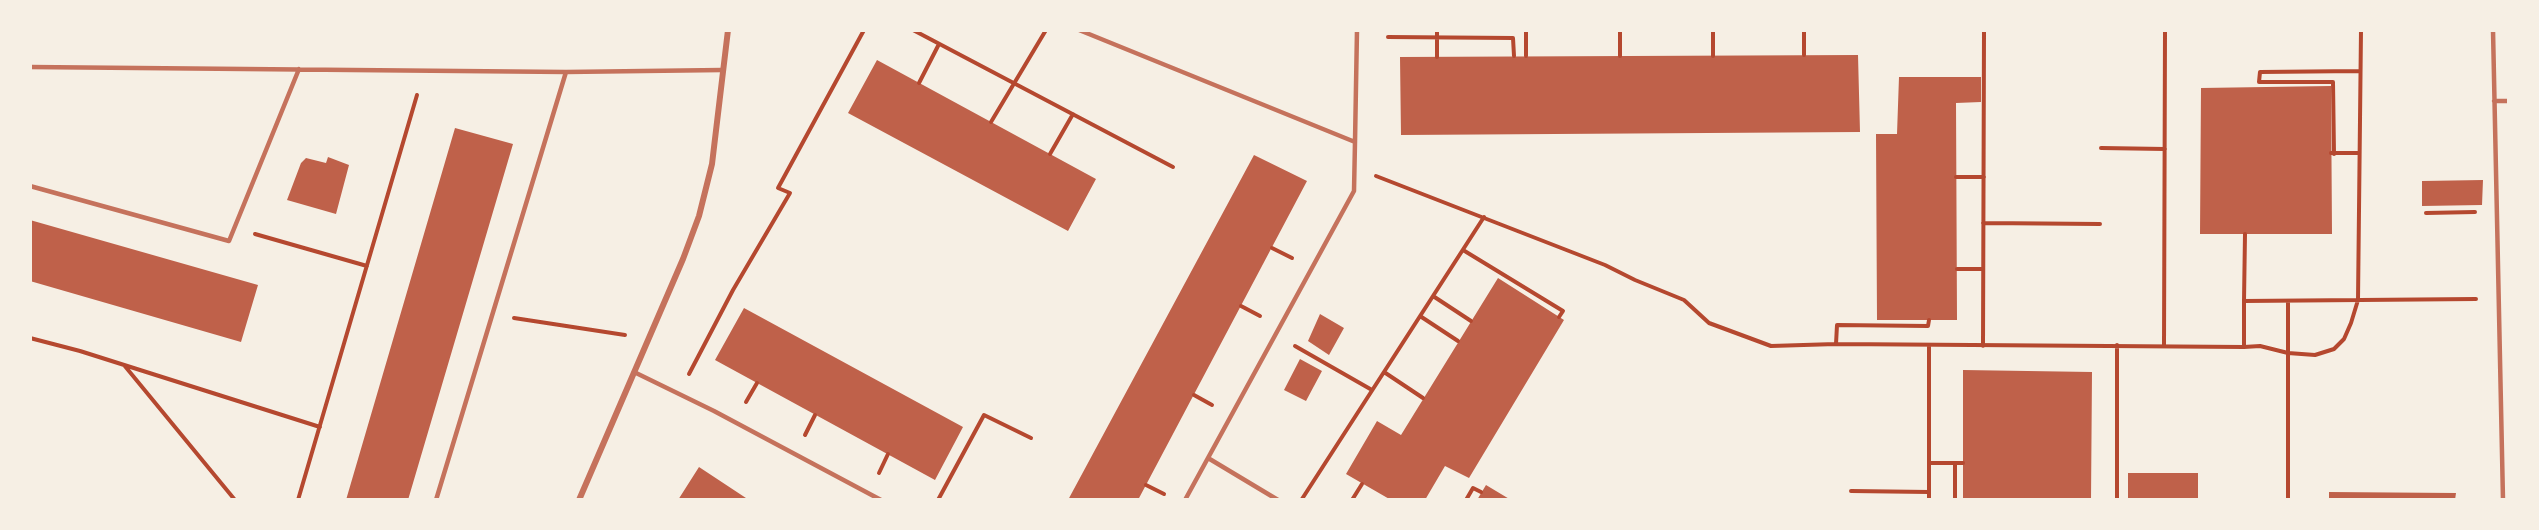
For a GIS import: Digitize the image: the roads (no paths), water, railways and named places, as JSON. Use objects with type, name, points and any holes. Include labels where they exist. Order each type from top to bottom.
[{"type":"street","points":[[579,500],[684,259],[699,216],[712,164],[728,30]]},
{"type":"lane","points":[[1078,30],[1355,142]]},
{"type":"lane","points":[[1185,500],[1354,191],[1357,30]]},
{"type":"lane","points":[[2493,30],[2503,500]]},
{"type":"lane","points":[[30,67],[567,72],[722,70]]},
{"type":"lane","points":[[30,186],[229,241],[299,69]]},
{"type":"lane","points":[[436,500],[567,72]]},
{"type":"lane","points":[[2494,101],[2509,101]]},
{"type":"lane","points":[[634,372],[714,411],[881,500]]},
{"type":"lane","points":[[1208,458],[1278,500]]}]
